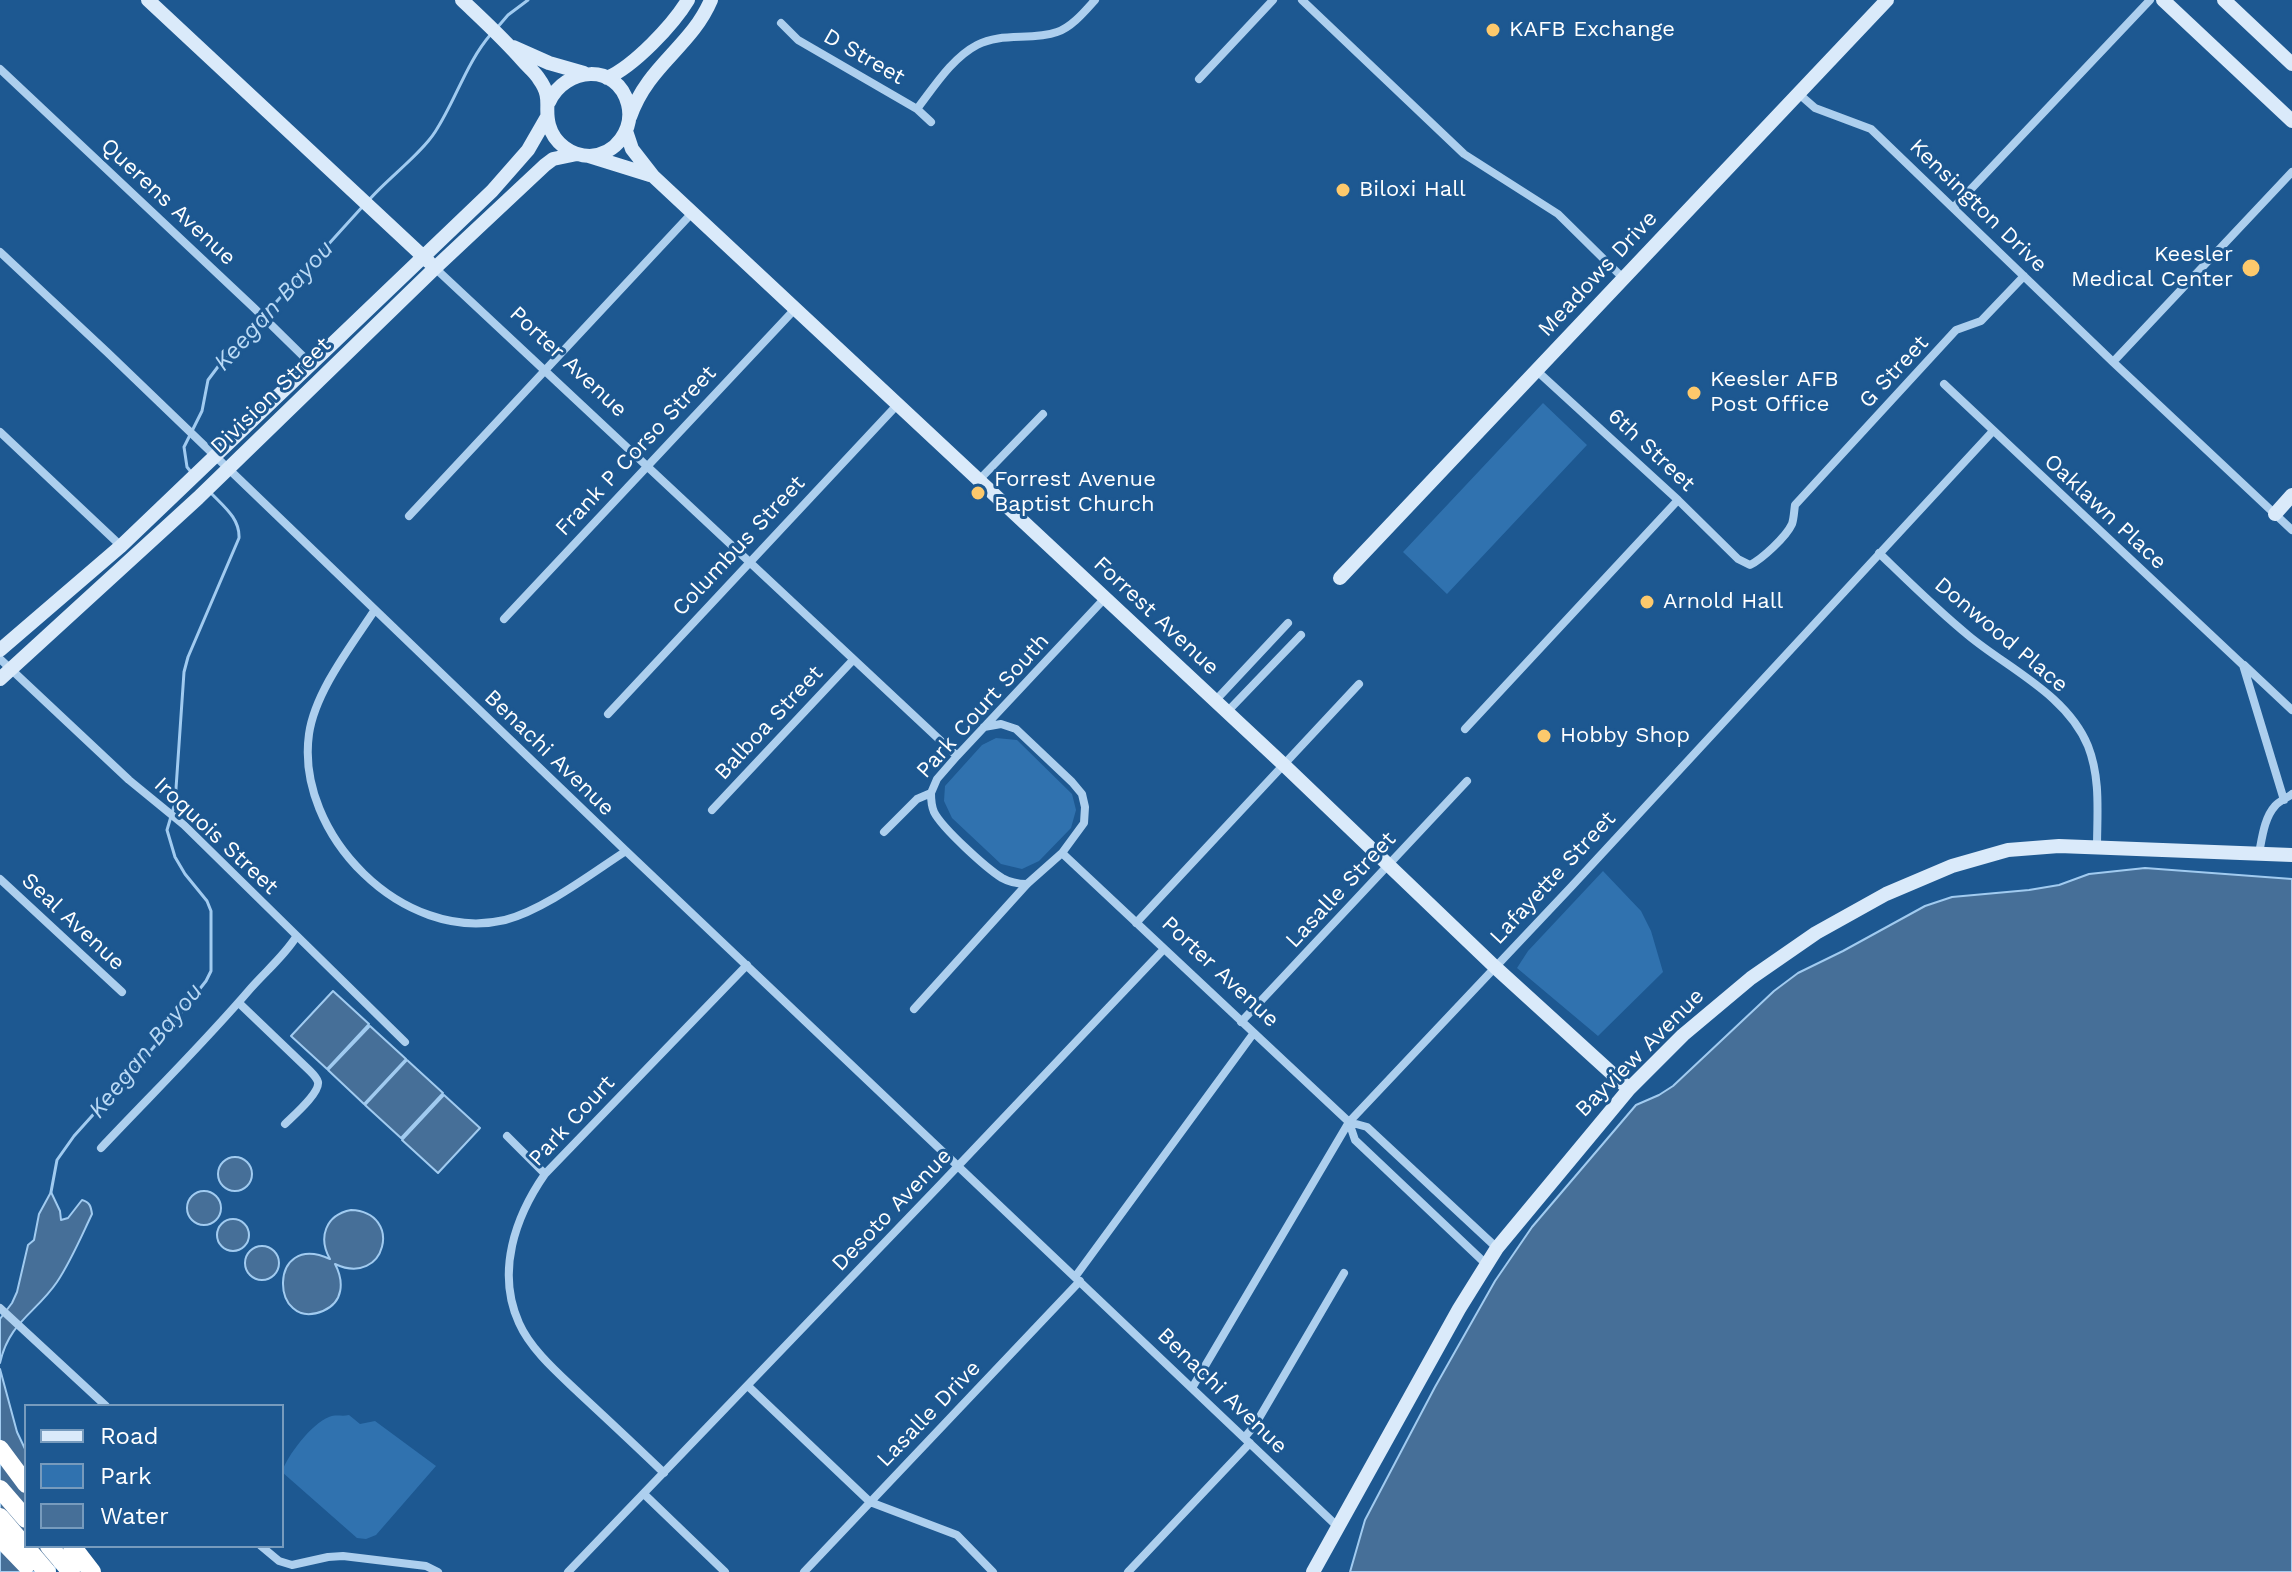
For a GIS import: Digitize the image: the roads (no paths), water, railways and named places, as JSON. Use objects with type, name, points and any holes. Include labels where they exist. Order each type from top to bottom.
[{"type":"highway","points":[[0,1449],[24,1481]]},
{"type":"highway","points":[[0,1489],[24,1517]]},
{"type":"highway","points":[[0,1517],[24,1545]]},
{"type":"highway","points":[[0,1538],[32,1572]]},
{"type":"highway","points":[[26,1548],[47,1572]]},
{"type":"highway","points":[[51,1548],[71,1572]]},
{"type":"highway","points":[[74,1548],[92,1572]]},
{"type":"street","name":"Porter Avenue","points":[[148,0],[957,756]]},
{"type":"street","points":[[462,0],[539,78],[549,125],[556,140],[569,151],[583,155],[611,149],[622,138],[644,86],[697,26],[711,0]]},
{"type":"street","points":[[607,78],[626,68],[688,0]]},
{"type":"street","points":[[917,109],[960,57],[978,44],[1001,38],[1057,32],[1069,26],[1095,0]]},
{"type":"street","points":[[1199,79],[1273,0]]},
{"type":"street","points":[[1302,0],[1464,154],[1558,214],[1624,279]]},
{"type":"street","name":"Meadows Drive","points":[[1340,578],[1887,0]]},
{"type":"street","points":[[1954,207],[2150,0]]},
{"type":"street","points":[[2163,0],[2292,121]]},
{"type":"street","points":[[2224,0],[2292,64]]},
{"type":"street","name":"D Street","points":[[781,23],[798,40],[917,109],[931,122]]},
{"type":"street","points":[[505,41],[549,63],[607,78],[621,89],[625,97],[629,113],[627,126]]},
{"type":"street","name":"Querens Avenue","points":[[0,69],[310,363]]},
{"type":"street","points":[[548,110],[558,87],[571,78],[588,74]]},
{"type":"street","name":"Kensington Drive","points":[[1799,94],[1815,108],[1871,129],[2292,530]]},
{"type":"street","name":"Division Street","points":[[0,650],[121,546],[517,164],[533,143],[548,110]]},
{"type":"street","name":"Forrest Avenue","points":[[627,126],[632,149],[653,176],[1284,765],[1495,967],[1629,1089]]},
{"type":"street","name":"Division Street","points":[[4,669],[198,498],[545,165],[553,159],[583,155]]},
{"type":"street","name":"Forrest Avenue","points":[[583,155],[653,176]]},
{"type":"street","points":[[2113,362],[2292,172]]},
{"type":"street","points":[[409,516],[692,213]]},
{"type":"street","name":"Benachi Avenue","points":[[0,252],[1339,1527]]},
{"type":"street","name":"G Street","points":[[1738,559],[1750,565],[1760,561],[1789,529],[1795,505],[1956,330],[1981,321],[2024,276]]},
{"type":"street","name":"Frank P Corso Street","points":[[504,619],[795,309]]},
{"type":"street","name":"6th Street","points":[[1537,371],[1738,559]]},
{"type":"street","name":"Oaklawn Place","points":[[1944,384],[2292,710]]},
{"type":"street","name":"Columbus Street","points":[[608,714],[898,404]]},
{"type":"street","points":[[978,481],[1043,414]]},
{"type":"street","name":"Lafayette Street","points":[[1192,1388],[1349,1122],[1993,431]]},
{"type":"street","points":[[0,432],[121,546]]},
{"type":"street","points":[[2275,514],[2292,495]]},
{"type":"street","points":[[1465,729],[1678,500]]},
{"type":"street","name":"Donwood Place","points":[[1879,553],[1967,634],[2037,685],[2076,726],[2088,746],[2098,783],[2097,849]]},
{"type":"street","name":"Park Court South","points":[[884,832],[917,799],[931,793],[937,779],[957,756],[1105,598]]},
{"type":"street","points":[[374,611],[330,680],[315,711],[309,732],[307,761],[319,808],[338,841],[366,877],[399,900],[435,918],[482,924],[507,919],[536,907],[626,851]]},
{"type":"street","points":[[1215,701],[1288,623]]},
{"type":"street","points":[[1227,712],[1301,635]]},
{"type":"street","name":"Balboa Street","points":[[712,810],[853,660]]},
{"type":"street","name":"Oaklawn Place","points":[[2243,665],[2288,797],[2272,810],[2259,853]]},
{"type":"street","name":"Iroquois Street","points":[[4,669],[184,825],[405,1042]]},
{"type":"street","points":[[1136,923],[1359,684]]},
{"type":"street","points":[[914,1009],[1027,884],[1062,853],[1084,823],[1082,794],[1016,729],[1001,724],[984,727]]},
{"type":"street","name":"Lasalle Street","points":[[1241,1022],[1467,781]]},
{"type":"street","points":[[931,793],[935,815],[960,842],[1003,878],[1027,884]]},
{"type":"street","name":"Bayview Avenue","points":[[1313,1572],[1497,1248],[1629,1089],[1683,1035],[1751,978],[1816,933],[1886,894],[1952,866],[2008,850],[2059,846],[2292,855]]},
{"type":"street","name":"Porter Avenue","points":[[1062,853],[1349,1122],[1367,1127],[1497,1248]]},
{"type":"street","name":"Seal Avenue","points":[[0,879],[122,992]]},
{"type":"street","points":[[101,1148],[239,1003],[296,937]]},
{"type":"street","name":"Desoto Avenue","points":[[568,1572],[1164,949]]},
{"type":"street","name":"Park Court","points":[[664,1473],[555,1370],[534,1345],[519,1324],[511,1295],[508,1261],[520,1218],[545,1174],[747,965]]},
{"type":"street","points":[[239,1003],[318,1082],[314,1094],[285,1124]]},
{"type":"street","points":[[1078,1279],[1253,1034]]},
{"type":"street","name":"Porter Avenue","points":[[1349,1122],[1355,1140],[1486,1264]]},
{"type":"street","points":[[507,1136],[545,1174]]},
{"type":"street","points":[[1128,1572],[1247,1440],[1344,1273]]},
{"type":"street","name":"Lasalle Drive","points":[[804,1572],[1078,1279]]},
{"type":"street","points":[[0,1308],[104,1404]]},
{"type":"street","points":[[748,1386],[870,1502],[957,1535],[993,1572]]},
{"type":"street","points":[[644,1494],[725,1572]]},
{"type":"street","points":[[263,1548],[293,1572]]},
{"type":"street","points":[[279,1561],[292,1565],[343,1556],[426,1566],[438,1572]]},
{"type":"street","points":[[365,1572],[368,1559]]},
{"type":"water","points":[[2145,868],[2292,879],[2292,1572],[1350,1572],[1365,1520],[1495,1281],[1532,1227],[1636,1105],[1673,1086],[1774,991],[1798,973],[1925,906],[1952,897],[2029,890],[2059,885],[2089,874]]},
{"type":"water","points":[[333,991],[369,1024],[327,1069],[291,1036]]},
{"type":"water","points":[[370,1026],[406,1059],[364,1104],[328,1070]]},
{"type":"water","points":[[407,1060],[443,1093],[401,1138],[365,1105]]},
{"type":"water","points":[[444,1095],[480,1128],[438,1173],[402,1140]]},
{"type":"water","points":[[235,1157],[247,1162],[252,1174],[247,1186],[235,1191],[223,1186],[218,1174],[223,1162]]},
{"type":"water","points":[[204,1191],[216,1196],[221,1208],[216,1220],[204,1225],[192,1220],[187,1208],[192,1196]]},
{"type":"water","points":[[51,1192],[61,1220],[68,1218],[82,1200],[90,1205],[92,1214],[62,1274],[49,1293],[16,1328],[0,1363],[0,1319],[17,1292],[28,1245],[34,1240],[39,1214]]},
{"type":"water","points":[[351,1210],[368,1214],[378,1223],[383,1234],[382,1247],[376,1258],[366,1266],[353,1269],[335,1264],[341,1284],[338,1297],[330,1307],[306,1314],[293,1308],[285,1297],[283,1282],[286,1269],[295,1258],[309,1254],[330,1259],[326,1251],[326,1228],[335,1217]]},
{"type":"water","points":[[233,1219],[245,1223],[249,1235],[245,1247],[233,1251],[221,1247],[217,1235],[221,1223]]},
{"type":"water","points":[[262,1246],[274,1251],[279,1263],[274,1275],[262,1280],[250,1275],[245,1263],[250,1251]]},
{"type":"water","points":[[0,1369],[24,1447],[24,1548],[54,1548],[55,1572],[0,1572]]},
{"type":"waterway","name":"Keegan Bayou","points":[[496,29],[528,0]]},
{"type":"waterway","name":"Keegan Bayou","points":[[369,200],[429,140],[491,34]]},
{"type":"waterway","name":"Keegan Bayou","points":[[191,472],[187,467],[184,447],[202,411],[208,380],[364,205]]},
{"type":"waterway","name":"Keegan Bayou","points":[[51,1192],[57,1160],[74,1136],[153,1048],[211,971],[211,911],[175,857],[167,830],[175,803],[184,672],[239,538],[234,518],[210,492]]},
{"type":"place","name":"KAFB Exchange","points":[[1493,30]]},
{"type":"place","name":"Biloxi Hall","points":[[1343,190]]},
{"type":"place","name":"Keesler Medical Center","points":[[2251,268]]},
{"type":"place","name":"Keesler AFB Post Office","points":[[1694,393]]},
{"type":"place","name":"Forrest Avenue Baptist Church","points":[[978,493]]},
{"type":"place","name":"Arnold Hall","points":[[1647,602]]},
{"type":"place","name":"Hobby Shop","points":[[1544,736]]}]
